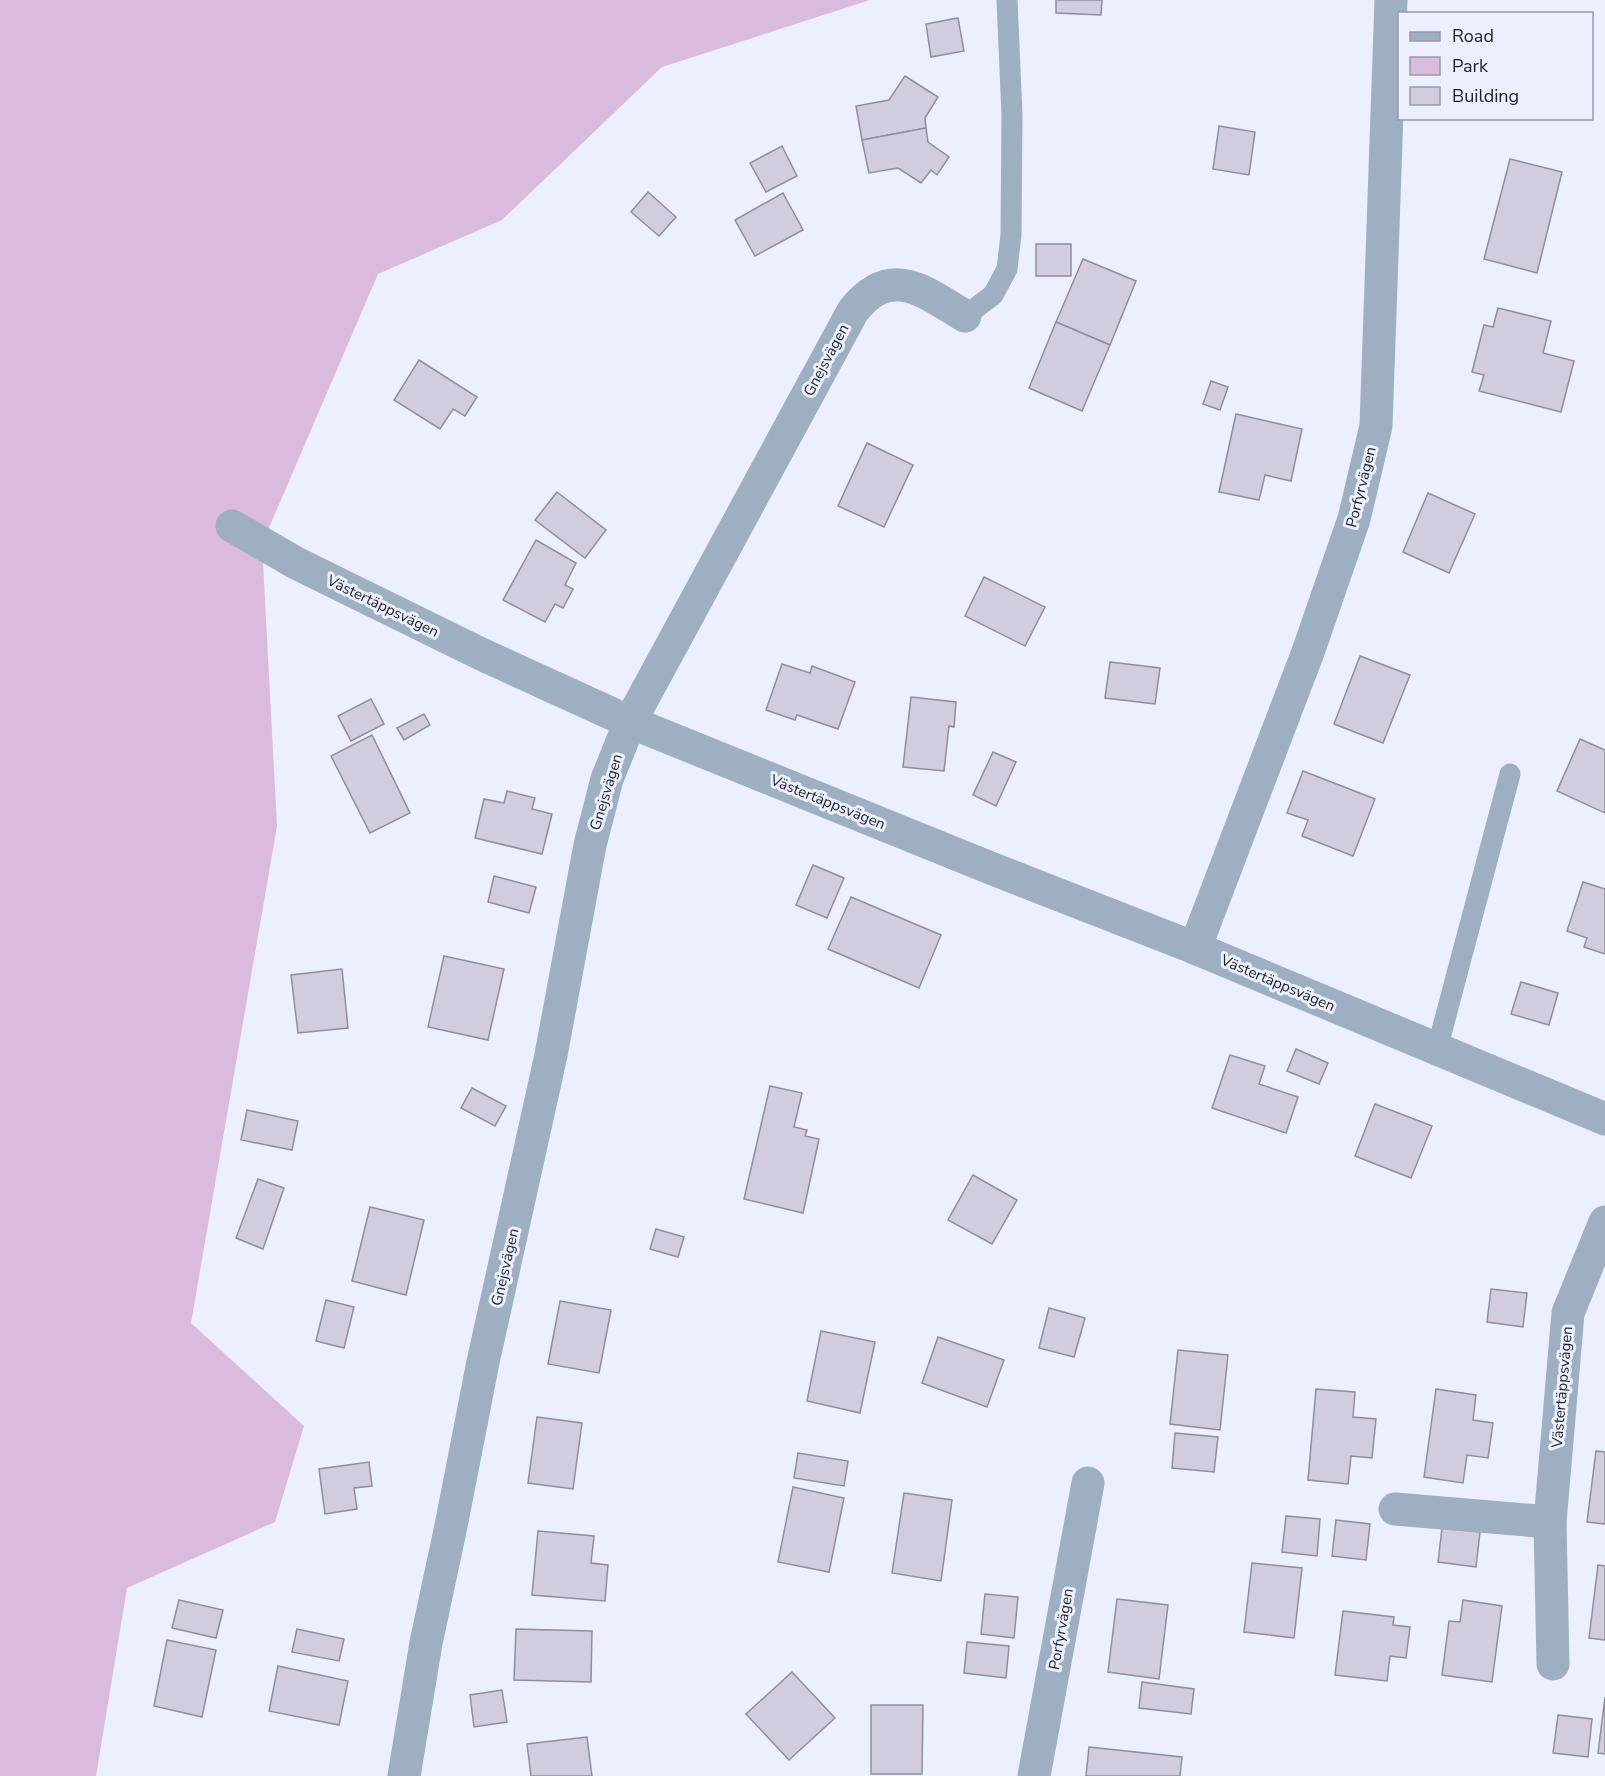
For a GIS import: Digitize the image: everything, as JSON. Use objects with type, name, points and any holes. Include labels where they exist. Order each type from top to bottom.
[{"type":"street","name":"Porfyrvägen","points":[[1195,948],[1308,652],[1354,519],[1376,426],[1391,0]]},
{"type":"street","name":"Gnejsvägen","points":[[404,1776],[426,1643],[452,1527],[483,1362],[551,1055],[590,845],[607,778],[630,722],[846,323],[862,299],[873,290],[898,284],[923,291],[965,316]]},
{"type":"street","name":"Västertäppsvägen","points":[[232,526],[296,563],[481,654],[630,722],[1195,948],[1605,1119]]},
{"type":"street","name":"Västertäppsvägen","points":[[1553,1664],[1550,1522],[1568,1313],[1605,1222]]},
{"type":"street","name":"Porfyrvägen","points":[[1034,1776],[1088,1483]]},
{"type":"street","points":[[1395,1509],[1550,1522]]},
{"type":"lane","name":"Gnejsvägen","points":[[965,316],[993,295],[1007,269],[1011,235],[1012,115],[1008,0]]},
{"type":"lane","points":[[1437,1049],[1510,774]]},
{"type":"green space","points":[[0,0],[870,0],[662,67],[502,220],[378,274],[262,544],[277,826],[191,1323],[304,1426],[275,1522],[127,1588],[96,1776],[0,1776]]},
{"type":"building","points":[[1056,0],[1102,0],[1101,15],[1056,13]]},
{"type":"building","points":[[958,18],[964,51],[931,57],[926,24]]},
{"type":"building","points":[[905,76],[938,97],[925,118],[926,128],[862,140],[856,106],[889,100]]},
{"type":"building","points":[[1219,126],[1255,132],[1249,175],[1213,169]]},
{"type":"building","points":[[926,128],[928,142],[949,157],[937,175],[931,170],[921,183],[898,168],[869,173],[862,140]]},
{"type":"building","points":[[782,146],[797,176],[766,192],[750,163]]},
{"type":"building","points":[[1510,159],[1562,172],[1537,273],[1484,259]]},
{"type":"building","points":[[648,192],[676,217],[659,236],[631,212]]},
{"type":"building","points":[[783,193],[803,230],[755,256],[735,220]]},
{"type":"building","points":[[1036,244],[1071,244],[1071,276],[1036,276]]},
{"type":"building","points":[[1083,259],[1136,281],[1110,345],[1056,322]]},
{"type":"building","points":[[1498,308],[1551,321],[1543,353],[1574,361],[1561,412],[1479,391],[1484,375],[1472,372],[1484,325],[1493,327]]},
{"type":"building","points":[[1056,322],[1110,345],[1082,411],[1029,388]]},
{"type":"building","points":[[419,360],[477,397],[465,416],[453,409],[440,429],[394,400]]},
{"type":"building","points":[[1211,381],[1228,387],[1220,410],[1203,404]]},
{"type":"building","points":[[1236,414],[1302,429],[1291,481],[1265,475],[1259,500],[1219,492]]},
{"type":"building","points":[[867,443],[913,465],[884,527],[838,506]]},
{"type":"building","points":[[557,492],[606,530],[585,558],[535,520]]},
{"type":"building","points":[[1428,493],[1475,514],[1449,573],[1403,552]]},
{"type":"building","points":[[536,540],[576,563],[565,585],[573,589],[563,608],[555,604],[545,622],[503,600]]},
{"type":"building","points":[[984,577],[1045,607],[1025,646],[965,616]]},
{"type":"building","points":[[1360,656],[1410,675],[1383,743],[1334,724]]},
{"type":"building","points":[[1110,662],[1160,668],[1155,704],[1105,698]]},
{"type":"building","points":[[782,664],[810,673],[812,666],[855,682],[838,729],[797,715],[795,720],[766,710]]},
{"type":"building","points":[[911,697],[956,702],[954,727],[949,726],[944,771],[903,767]]},
{"type":"building","points":[[371,699],[384,724],[351,741],[338,716]]},
{"type":"building","points":[[424,714],[430,725],[404,740],[397,728]]},
{"type":"building","points":[[372,735],[410,813],[370,833],[331,756]]},
{"type":"building","points":[[1580,739],[1605,750],[1605,813],[1557,791]]},
{"type":"building","points":[[993,752],[1016,762],[996,806],[973,795]]},
{"type":"building","points":[[1303,771],[1375,799],[1353,856],[1302,836],[1308,820],[1287,813]]},
{"type":"building","points":[[507,791],[535,798],[532,809],[552,814],[542,854],[475,838],[484,799],[504,803]]},
{"type":"building","points":[[813,865],[844,878],[827,918],[796,905]]},
{"type":"building","points":[[494,876],[536,887],[529,913],[488,902]]},
{"type":"building","points":[[1583,882],[1605,889],[1605,954],[1584,947],[1587,938],[1567,931]]},
{"type":"building","points":[[851,897],[941,935],[919,988],[828,949]]},
{"type":"building","points":[[444,956],[504,969],[488,1040],[428,1027]]},
{"type":"building","points":[[342,969],[348,1028],[298,1033],[291,975]]},
{"type":"building","points":[[1521,982],[1558,993],[1549,1025],[1511,1014]]},
{"type":"building","points":[[1296,1049],[1328,1063],[1319,1084],[1287,1071]]},
{"type":"building","points":[[1230,1055],[1265,1066],[1259,1084],[1298,1097],[1286,1133],[1212,1108]]},
{"type":"building","points":[[770,1086],[802,1093],[794,1127],[807,1130],[805,1136],[819,1139],[803,1213],[744,1199]]},
{"type":"building","points":[[472,1088],[506,1106],[495,1126],[461,1108]]},
{"type":"building","points":[[1375,1104],[1432,1126],[1411,1178],[1355,1156]]},
{"type":"building","points":[[247,1110],[298,1121],[292,1150],[241,1140]]},
{"type":"building","points":[[973,1175],[1017,1200],[992,1244],[948,1220]]},
{"type":"building","points":[[258,1179],[284,1188],[263,1249],[236,1238]]},
{"type":"building","points":[[370,1207],[424,1220],[406,1295],[352,1281]]},
{"type":"building","points":[[656,1229],[684,1237],[678,1257],[650,1249]]},
{"type":"building","points":[[1491,1289],[1527,1293],[1523,1327],[1487,1322]]},
{"type":"building","points":[[326,1300],[354,1307],[344,1348],[316,1341]]},
{"type":"building","points":[[560,1301],[611,1310],[599,1373],[548,1364]]},
{"type":"building","points":[[1049,1308],[1085,1318],[1074,1357],[1039,1348]]},
{"type":"building","points":[[821,1331],[875,1342],[860,1413],[807,1401]]},
{"type":"building","points":[[938,1337],[1004,1360],[987,1407],[922,1383]]},
{"type":"building","points":[[1178,1350],[1228,1355],[1220,1430],[1170,1424]]},
{"type":"building","points":[[1316,1389],[1355,1392],[1353,1417],[1376,1419],[1372,1458],[1351,1456],[1348,1484],[1308,1480]]},
{"type":"building","points":[[1436,1389],[1476,1395],[1473,1420],[1493,1423],[1488,1458],[1467,1455],[1463,1483],[1424,1477]]},
{"type":"building","points":[[537,1417],[582,1423],[573,1489],[528,1483]]},
{"type":"building","points":[[1175,1433],[1218,1437],[1214,1472],[1172,1468]]},
{"type":"building","points":[[1596,1451],[1605,1452],[1605,1524],[1587,1522]]},
{"type":"building","points":[[798,1453],[848,1461],[844,1486],[794,1478]]},
{"type":"building","points":[[369,1462],[372,1486],[354,1488],[357,1509],[325,1514],[319,1469]]},
{"type":"building","points":[[793,1487],[844,1498],[829,1572],[778,1562]]},
{"type":"building","points":[[904,1493],[952,1500],[941,1581],[892,1573]]},
{"type":"building","points":[[1286,1516],[1320,1519],[1317,1556],[1282,1552]]},
{"type":"building","points":[[1336,1520],[1370,1524],[1366,1560],[1332,1556]]},
{"type":"building","points":[[1442,1528],[1480,1532],[1476,1567],[1438,1562]]},
{"type":"building","points":[[538,1531],[594,1536],[591,1563],[608,1565],[605,1601],[532,1595]]},
{"type":"building","points":[[1252,1563],[1302,1568],[1294,1638],[1244,1632]]},
{"type":"building","points":[[1598,1565],[1605,1566],[1605,1640],[1589,1638]]},
{"type":"building","points":[[985,1594],[1018,1597],[1014,1638],[981,1634]]},
{"type":"building","points":[[1117,1599],[1168,1605],[1159,1679],[1108,1672]]},
{"type":"building","points":[[179,1600],[223,1610],[216,1638],[172,1628]]},
{"type":"building","points":[[1463,1600],[1502,1606],[1492,1682],[1442,1675],[1449,1621],[1460,1622]]},
{"type":"building","points":[[1343,1611],[1394,1617],[1393,1625],[1410,1627],[1406,1658],[1390,1656],[1387,1681],[1335,1675]]},
{"type":"building","points":[[297,1629],[344,1639],[339,1661],[292,1652]]},
{"type":"building","points":[[516,1629],[592,1631],[591,1682],[514,1680]]},
{"type":"building","points":[[167,1640],[216,1650],[202,1717],[154,1706]]},
{"type":"building","points":[[967,1642],[1009,1646],[1006,1678],[964,1673]]},
{"type":"building","points":[[278,1666],[348,1681],[339,1725],[269,1711]]},
{"type":"building","points":[[792,1672],[835,1718],[789,1760],[746,1714]]},
{"type":"building","points":[[1142,1682],[1194,1689],[1191,1714],[1139,1708]]},
{"type":"building","points":[[502,1690],[507,1722],[474,1727],[470,1695]]},
{"type":"building","points":[[1605,1697],[1605,1754],[1598,1753]]},
{"type":"building","points":[[871,1705],[923,1705],[922,1774],[871,1774]]},
{"type":"building","points":[[1558,1715],[1592,1719],[1588,1757],[1553,1753]]},
{"type":"building","points":[[587,1737],[592,1776],[531,1776],[527,1744]]},
{"type":"building","points":[[1089,1747],[1182,1757],[1180,1776],[1086,1776]]}]
